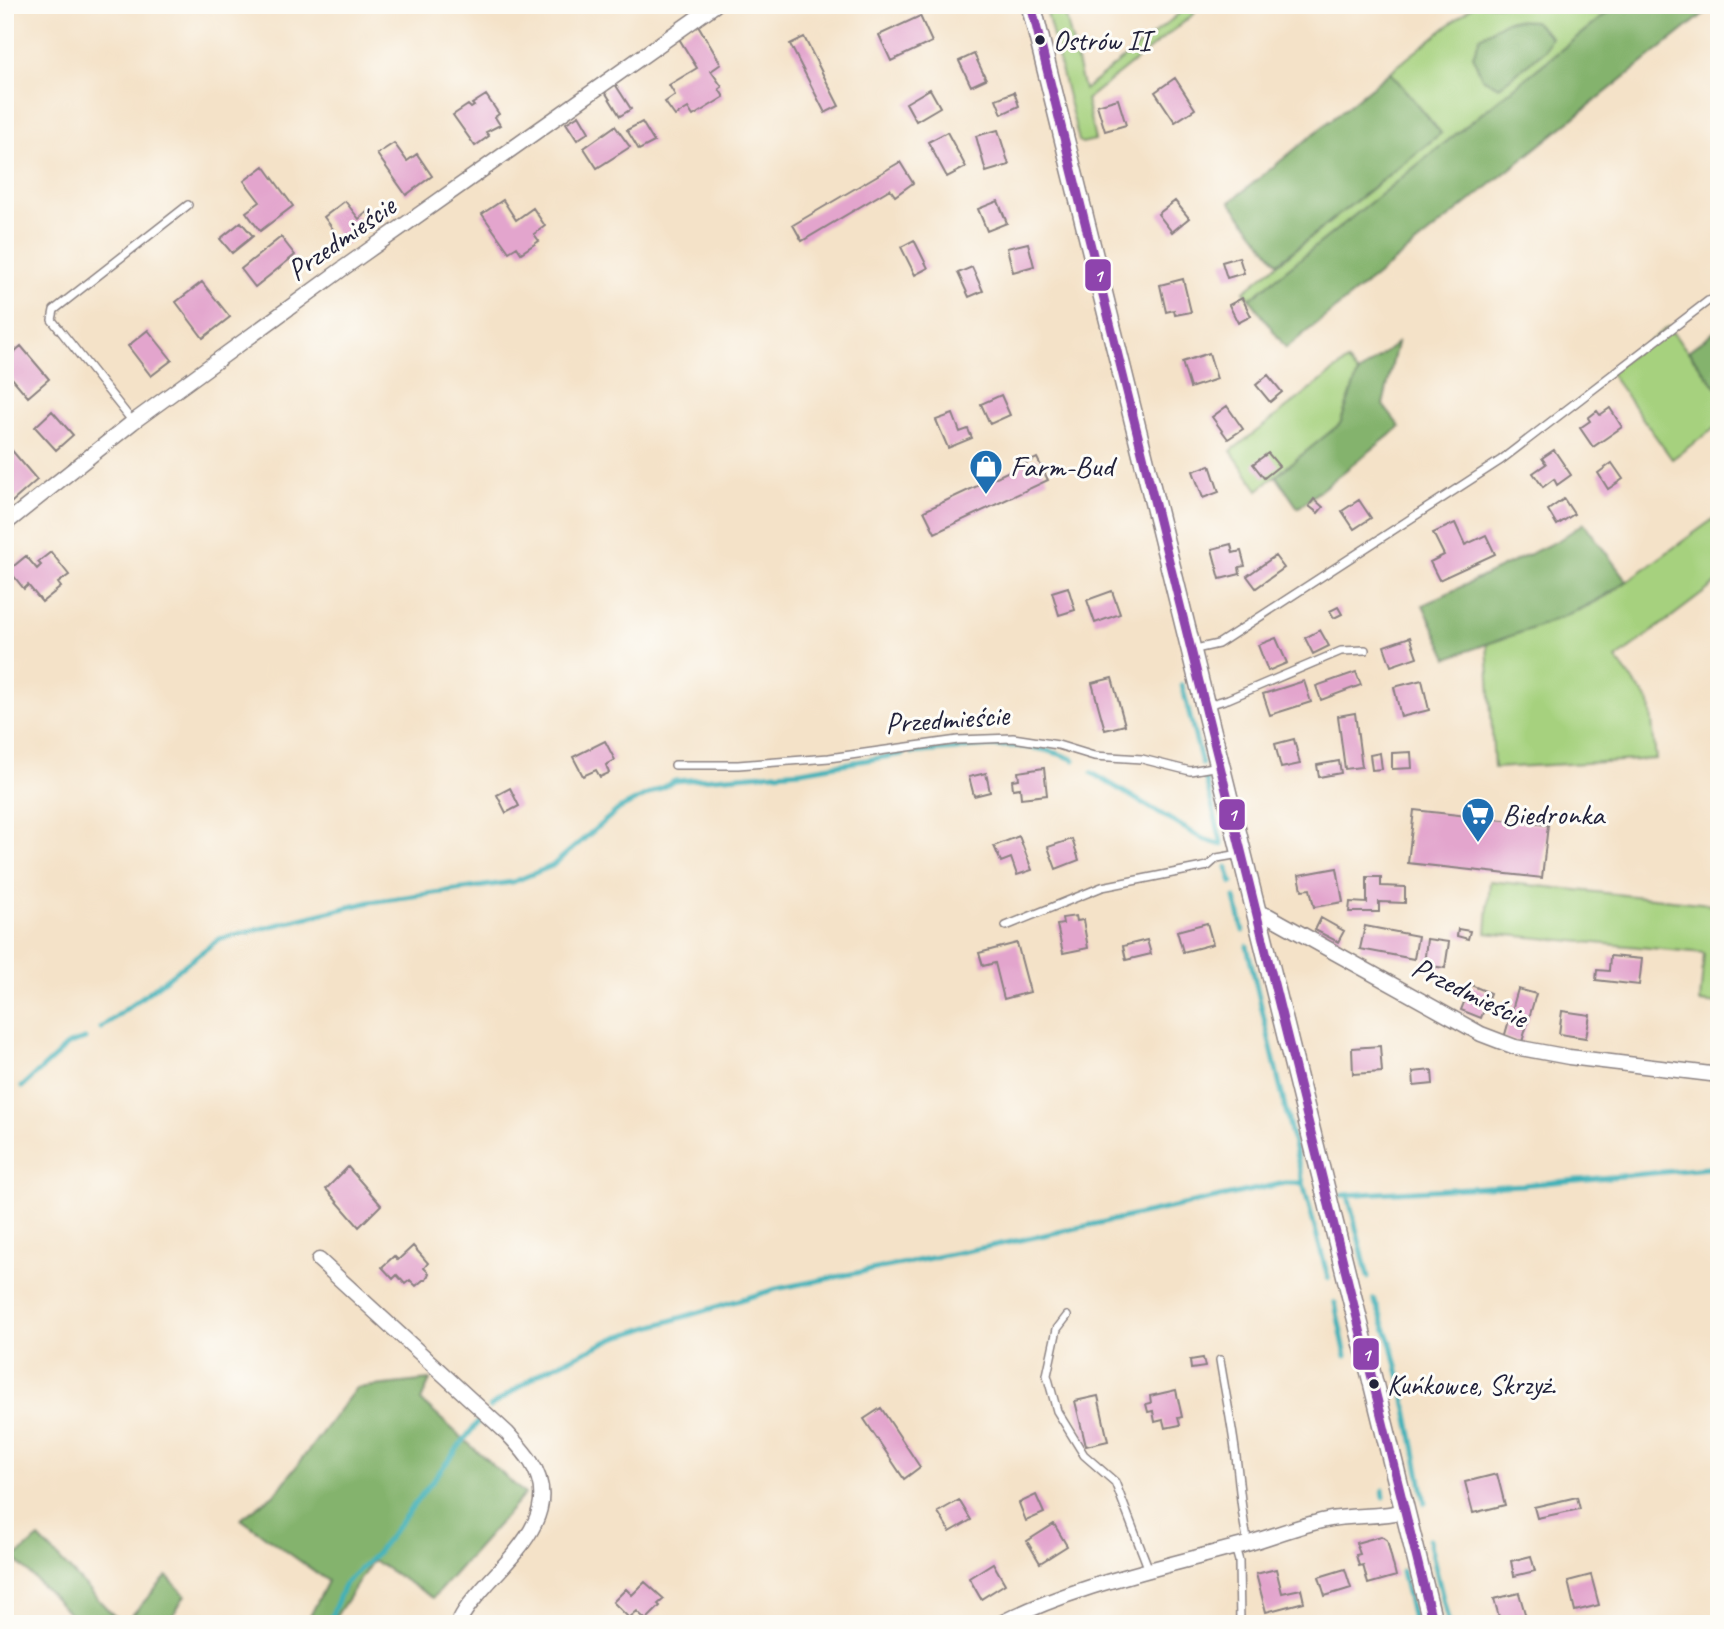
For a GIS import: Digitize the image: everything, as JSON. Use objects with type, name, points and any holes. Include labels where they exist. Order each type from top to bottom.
[{"type":"main road","points":[[1031,5],[1433,1624]]},
{"type":"street","name":"Przedmieście","points":[[5,524],[133,422],[345,267],[715,5]]},
{"type":"street","name":"Przedmieście","points":[[1255,912],[1269,916],[1481,1034],[1515,1048],[1719,1075]]},
{"type":"street","points":[[318,1260],[507,1433],[532,1462],[538,1476],[542,1500],[535,1525],[468,1606],[458,1624]]},
{"type":"street","points":[[999,1624],[1022,1612],[1097,1584],[1328,1519],[1386,1516],[1405,1511]]},
{"type":"lane","points":[[133,422],[52,320],[54,310],[188,205]]},
{"type":"lane","points":[[1191,650],[1219,644],[1502,460],[1708,302],[1719,298]]},
{"type":"lane","points":[[1204,705],[1228,699],[1341,651],[1365,650]]},
{"type":"lane","name":"Przedmieście","points":[[675,765],[738,765],[816,759],[958,740],[1013,738],[1058,745],[1094,756],[1149,760],[1191,771],[1219,766]]},
{"type":"lane","points":[[1006,926],[1102,887],[1208,866],[1217,858],[1241,853]]},
{"type":"lane","points":[[1067,1316],[1057,1329],[1047,1375],[1058,1411],[1084,1455],[1115,1482],[1149,1570]]},
{"type":"lane","points":[[1220,1360],[1240,1483],[1240,1624]]},
{"type":"green space","points":[[1045,5],[1063,5],[1084,90],[1190,5],[1195,13],[1086,100],[1095,140],[1082,143],[1079,141]]},
{"type":"green space","points":[[1474,5],[1617,5],[1250,299],[1244,291],[1441,133],[1390,72]]},
{"type":"green space","points":[[1617,5],[1715,5],[1286,348],[1250,299]]},
{"type":"green space","points":[[1508,20],[1534,21],[1551,37],[1545,50],[1499,87],[1482,78],[1473,56],[1480,37]]},
{"type":"green space","points":[[1390,72],[1441,133],[1278,263],[1230,202]]},
{"type":"green space","points":[[1668,327],[1719,390],[1719,425],[1672,459],[1609,372]]},
{"type":"green space","points":[[1719,328],[1719,390],[1688,351]]},
{"type":"green space","points":[[1397,343],[1383,405],[1400,427],[1298,508],[1276,476],[1340,424],[1358,374]]},
{"type":"green space","points":[[1347,361],[1358,374],[1340,424],[1258,490],[1231,451]]},
{"type":"green space","points":[[1719,515],[1719,581],[1616,659],[1650,703],[1656,759],[1494,768],[1487,643],[1582,609],[1607,596]]},
{"type":"green space","points":[[1584,523],[1627,581],[1607,595],[1540,626],[1448,658],[1423,605],[1559,540]]},
{"type":"green space","points":[[1490,881],[1719,905],[1719,1004],[1700,1002],[1704,953],[1486,933]]},
{"type":"green space","points":[[430,1380],[421,1401],[525,1494],[433,1598],[373,1560],[331,1624],[306,1624],[328,1581],[241,1519],[276,1493],[356,1388]]},
{"type":"green space","points":[[39,1538],[122,1624],[80,1624],[14,1558]]},
{"type":"green space","points":[[167,1576],[185,1595],[168,1624],[124,1624]]},
{"type":"building","points":[[920,16],[932,42],[891,61],[879,35]]},
{"type":"building","points":[[698,25],[721,64],[711,71],[722,87],[719,89],[724,97],[693,116],[688,108],[675,116],[665,102],[675,95],[669,85],[697,68],[678,37]]},
{"type":"building","points":[[804,37],[839,106],[825,113],[790,44]]},
{"type":"building","points":[[974,54],[986,79],[971,86],[959,61]]},
{"type":"building","points":[[1175,78],[1195,109],[1175,122],[1155,92]]},
{"type":"building","points":[[615,84],[631,109],[620,116],[604,90]]},
{"type":"building","points":[[930,89],[940,107],[916,121],[906,103]]},
{"type":"building","points":[[1014,92],[1019,106],[1002,114],[996,99]]},
{"type":"building","points":[[486,95],[499,114],[495,117],[500,125],[486,132],[489,136],[475,146],[453,115],[468,105],[471,108],[474,106],[472,104]]},
{"type":"building","points":[[1118,99],[1126,125],[1105,131],[1097,105]]},
{"type":"building","points":[[579,115],[589,132],[577,140],[566,123]]},
{"type":"building","points":[[642,122],[654,142],[639,150],[627,130]]},
{"type":"building","points":[[615,126],[630,147],[597,168],[584,148]]},
{"type":"building","points":[[998,130],[1009,165],[986,172],[976,136]]},
{"type":"building","points":[[947,132],[966,167],[947,177],[928,142]]},
{"type":"building","points":[[394,143],[407,161],[417,154],[432,176],[406,195],[377,154]]},
{"type":"building","points":[[900,162],[913,183],[895,196],[890,189],[802,241],[793,225]]},
{"type":"building","points":[[264,166],[293,206],[260,231],[246,212],[260,202],[244,181]]},
{"type":"building","points":[[503,200],[516,220],[533,208],[545,226],[534,234],[539,241],[521,253],[517,247],[509,252],[482,214]]},
{"type":"building","points":[[345,201],[359,219],[367,212],[375,223],[345,245],[324,217]]},
{"type":"building","points":[[998,201],[1007,223],[987,231],[978,209]]},
{"type":"building","points":[[1175,201],[1189,218],[1172,232],[1158,214]]},
{"type":"building","points":[[241,222],[253,236],[232,253],[220,239]]},
{"type":"building","points":[[281,237],[295,255],[255,287],[241,269]]},
{"type":"building","points":[[914,240],[928,268],[915,275],[901,247]]},
{"type":"building","points":[[1028,243],[1034,266],[1013,272],[1007,248]]},
{"type":"building","points":[[1239,257],[1244,273],[1227,278],[1222,262]]},
{"type":"building","points":[[972,267],[983,291],[969,297],[958,273]]},
{"type":"building","points":[[1183,279],[1191,312],[1175,315],[1174,310],[1166,312],[1160,285]]},
{"type":"building","points":[[202,282],[230,317],[203,338],[176,302]]},
{"type":"building","points":[[1242,298],[1251,316],[1238,323],[1229,305]]},
{"type":"building","points":[[148,330],[172,360],[151,376],[128,346]]},
{"type":"building","points":[[21,346],[49,379],[28,397],[5,370],[5,360]]},
{"type":"building","points":[[1209,353],[1217,379],[1190,388],[1182,362]]},
{"type":"building","points":[[1268,375],[1282,392],[1270,402],[1256,385]]},
{"type":"building","points":[[1001,395],[1010,415],[990,424],[981,404]]},
{"type":"building","points":[[1227,406],[1243,429],[1228,439],[1212,417]]},
{"type":"building","points":[[1610,408],[1622,427],[1593,447],[1580,428],[1590,421],[1588,418],[1597,411],[1600,415]]},
{"type":"building","points":[[52,411],[73,435],[56,450],[35,427]]},
{"type":"building","points":[[953,414],[960,432],[968,429],[972,438],[948,448],[936,420]]},
{"type":"building","points":[[9,447],[37,480],[5,508],[5,450]]},
{"type":"building","points":[[1554,450],[1571,475],[1557,485],[1554,479],[1543,487],[1533,473],[1546,464],[1542,458]]},
{"type":"building","points":[[1268,453],[1279,466],[1264,478],[1253,464]]},
{"type":"building","name":"Farm-Bud","points":[[1037,458],[1048,480],[935,533],[924,511]]},
{"type":"building","points":[[1612,463],[1623,479],[1608,489],[1598,473]]},
{"type":"building","points":[[1210,465],[1219,492],[1203,498],[1193,471]]},
{"type":"building","points":[[1314,499],[1323,507],[1318,513],[1309,506]]},
{"type":"building","points":[[1564,499],[1574,514],[1557,525],[1548,510]]},
{"type":"building","points":[[1359,500],[1371,518],[1354,529],[1342,511]]},
{"type":"building","points":[[1455,523],[1465,545],[1486,535],[1495,554],[1439,580],[1430,562],[1444,555],[1433,533]]},
{"type":"building","points":[[1231,544],[1233,553],[1241,551],[1245,566],[1239,567],[1240,574],[1220,579],[1212,549]]},
{"type":"building","points":[[51,552],[69,575],[58,583],[61,587],[42,602],[28,585],[24,589],[9,570],[26,556],[37,569],[41,565],[38,562]]},
{"type":"building","points":[[1275,556],[1284,568],[1256,588],[1247,576]]},
{"type":"building","points":[[1068,587],[1075,610],[1059,615],[1052,592]]},
{"type":"building","points":[[1112,591],[1120,614],[1095,623],[1087,600]]},
{"type":"building","points":[[1338,607],[1342,614],[1334,618],[1330,611]]},
{"type":"building","points":[[1320,630],[1329,646],[1313,654],[1305,638]]},
{"type":"building","points":[[1410,637],[1417,657],[1391,666],[1384,646]]},
{"type":"building","points":[[1276,638],[1287,663],[1268,671],[1258,645]]},
{"type":"building","points":[[1356,672],[1361,685],[1321,700],[1316,686]]},
{"type":"building","points":[[1112,678],[1125,725],[1105,730],[1092,683]]},
{"type":"building","points":[[1422,680],[1429,710],[1401,717],[1394,687]]},
{"type":"building","points":[[1304,681],[1311,702],[1270,715],[1263,694]]},
{"type":"building","points":[[1355,713],[1362,767],[1345,769],[1338,716]]},
{"type":"building","points":[[1294,739],[1300,764],[1281,768],[1275,744]]},
{"type":"building","points":[[605,741],[615,760],[606,765],[609,773],[600,777],[596,770],[583,776],[573,757]]},
{"type":"building","points":[[1411,752],[1412,768],[1392,769],[1392,753]]},
{"type":"building","points":[[1380,753],[1382,769],[1372,770],[1370,755]]},
{"type":"building","points":[[1339,761],[1341,773],[1319,777],[1317,765]]},
{"type":"building","points":[[1044,768],[1047,795],[1021,798],[1020,788],[1013,789],[1012,780],[1019,779],[1018,772]]},
{"type":"building","points":[[986,773],[990,792],[974,796],[969,777]]},
{"type":"building","points":[[510,788],[519,806],[506,813],[497,795]]},
{"type":"building","name":"Biedronka","points":[[1414,810],[1548,825],[1542,878],[1408,863]]},
{"type":"building","points":[[1019,836],[1032,870],[1017,875],[1011,858],[1001,862],[994,846]]},
{"type":"building","points":[[1072,839],[1079,860],[1056,869],[1048,847]]},
{"type":"building","points":[[1337,868],[1343,902],[1314,907],[1310,889],[1302,890],[1299,875]]},
{"type":"building","points":[[1367,877],[1381,877],[1381,886],[1405,887],[1405,903],[1379,902],[1379,912],[1349,912],[1350,902],[1367,903]]},
{"type":"building","points":[[1076,916],[1077,921],[1083,920],[1088,948],[1063,953],[1057,925],[1063,924],[1062,918]]},
{"type":"building","points":[[1321,918],[1344,931],[1338,942],[1315,930]]},
{"type":"building","points":[[1207,923],[1213,944],[1183,952],[1177,931]]},
{"type":"building","points":[[1365,926],[1418,936],[1414,959],[1360,949]]},
{"type":"building","points":[[1458,929],[1470,931],[1468,939],[1457,936]]},
{"type":"building","points":[[1427,939],[1449,942],[1445,968],[1424,965]]},
{"type":"building","points":[[1147,940],[1151,954],[1126,960],[1123,946]]},
{"type":"building","points":[[1017,943],[1030,992],[1004,999],[995,963],[983,966],[979,953]]},
{"type":"building","points":[[1610,956],[1642,959],[1639,985],[1596,980],[1597,970],[1609,971]]},
{"type":"building","points":[[1471,985],[1490,993],[1481,1018],[1461,1010]]},
{"type":"building","points":[[1518,989],[1536,994],[1522,1042],[1504,1038]]},
{"type":"building","points":[[1562,1011],[1590,1015],[1586,1038],[1559,1034]]},
{"type":"building","points":[[1380,1046],[1382,1072],[1353,1074],[1352,1048]]},
{"type":"building","points":[[1432,1070],[1433,1084],[1414,1086],[1413,1072]]},
{"type":"building","points":[[348,1167],[381,1205],[359,1227],[326,1189]]},
{"type":"building","points":[[413,1246],[428,1263],[424,1268],[429,1273],[426,1280],[416,1286],[410,1280],[405,1284],[397,1275],[393,1279],[382,1267],[394,1256],[398,1260]]},
{"type":"building","points":[[1203,1358],[1205,1367],[1191,1369],[1190,1360]]},
{"type":"building","points":[[1176,1390],[1182,1417],[1178,1418],[1180,1425],[1165,1428],[1163,1420],[1155,1422],[1153,1411],[1148,1412],[1146,1404],[1151,1403],[1150,1396]]},
{"type":"building","points":[[1098,1396],[1108,1441],[1086,1446],[1075,1401]]},
{"type":"building","points":[[881,1408],[920,1467],[904,1479],[864,1419]]},
{"type":"building","points":[[1497,1474],[1505,1505],[1473,1513],[1465,1482]]},
{"type":"building","points":[[1036,1495],[1044,1513],[1026,1521],[1019,1503]]},
{"type":"building","points":[[1577,1497],[1580,1509],[1537,1518],[1534,1507]]},
{"type":"building","points":[[959,1500],[971,1520],[950,1532],[938,1512]]},
{"type":"building","points":[[1054,1524],[1067,1546],[1040,1563],[1027,1541]]},
{"type":"building","points":[[1381,1536],[1387,1540],[1396,1576],[1368,1584],[1363,1565],[1359,1566],[1356,1555],[1360,1554],[1356,1543]]},
{"type":"building","points":[[1531,1556],[1535,1571],[1514,1576],[1511,1561]]},
{"type":"building","points":[[993,1563],[1005,1584],[981,1599],[969,1578]]},
{"type":"building","points":[[1276,1569],[1282,1593],[1301,1589],[1304,1602],[1266,1612],[1256,1574]]},
{"type":"building","points":[[1345,1569],[1351,1588],[1325,1596],[1319,1577]]},
{"type":"building","points":[[1591,1575],[1599,1605],[1575,1611],[1568,1581]]},
{"type":"building","points":[[645,1582],[664,1599],[646,1620],[637,1611],[629,1618],[613,1602],[626,1589],[632,1595]]},
{"type":"building","points":[[1519,1593],[1526,1617],[1501,1624],[1494,1599]]},
{"type":"waterway","points":[[1182,685],[1202,764]]},
{"type":"waterway","points":[[912,753],[1015,746],[1035,748],[1074,760]]},
{"type":"waterway","points":[[101,1028],[219,939],[370,902],[513,882],[552,866],[619,809],[675,781],[801,771],[903,754]]},
{"type":"waterway","points":[[1092,773],[1203,839],[1222,845]]},
{"type":"waterway","points":[[1205,777],[1222,845]]},
{"type":"waterway","points":[[1227,867],[1232,883]]},
{"type":"waterway","points":[[1235,898],[1243,931]]},
{"type":"waterway","points":[[1247,946],[1303,1183]]},
{"type":"waterway","points":[[22,1087],[69,1044],[85,1039]]},
{"type":"waterway","points":[[1342,1195],[1522,1185],[1719,1167]]},
{"type":"waterway","points":[[490,1407],[543,1371],[617,1337],[776,1289],[1285,1183],[1303,1183],[1328,1278]]},
{"type":"waterway","points":[[1348,1195],[1368,1277]]},
{"type":"waterway","points":[[1374,1299],[1392,1345],[1425,1503]]},
{"type":"waterway","points":[[1335,1303],[1346,1356]]},
{"type":"waterway","points":[[328,1624],[345,1583],[376,1554],[481,1418]]},
{"type":"waterway","points":[[1383,1490],[1384,1497]]},
{"type":"waterway","points":[[1429,1540],[1449,1624]]},
{"type":"waterway","points":[[1402,1571],[1414,1624]]},
{"type":"transit line","name":"1","points":[[1031,5],[1433,1624]]},
{"type":"place","name":"Ostrów II","points":[[1040,40]]},
{"type":"place","name":"Farm-Bud","points":[[986,496]]},
{"type":"place","name":"Biedronka","points":[[1478,844]]},
{"type":"place","name":"Kuńkowce, Skrzyż.","points":[[1374,1384]]}]
